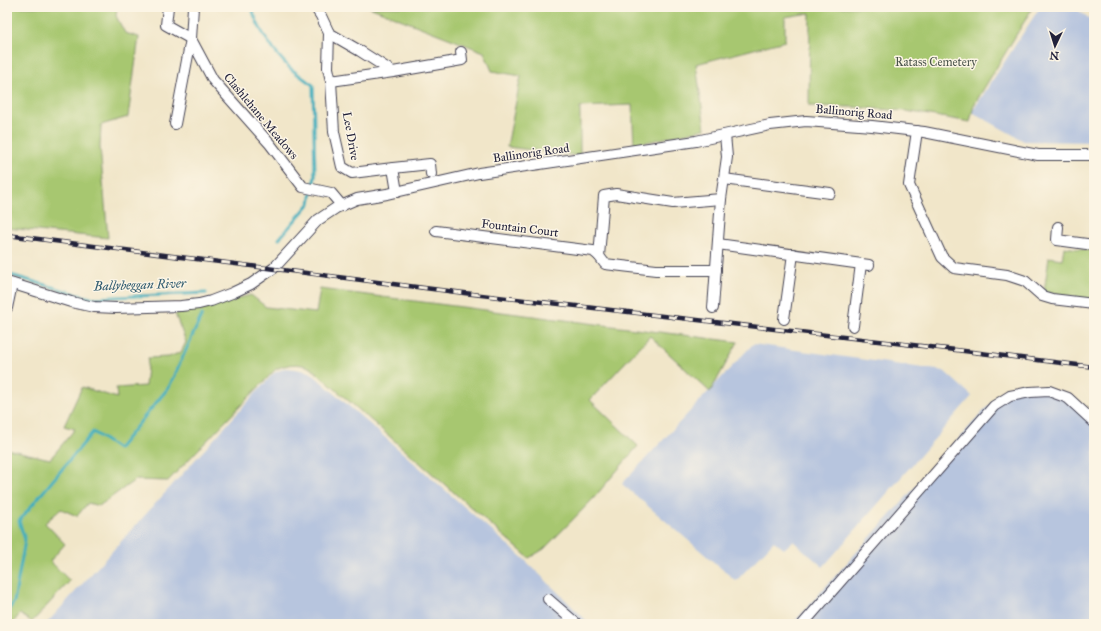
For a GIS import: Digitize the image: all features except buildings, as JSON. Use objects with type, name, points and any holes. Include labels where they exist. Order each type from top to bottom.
[{"type":"street","points":[[168,7],[166,25],[191,38]]},
{"type":"street","name":"Clashlehane Meadows","points":[[175,124],[191,38],[192,7]]},
{"type":"street","name":"Lee Drive","points":[[315,7],[329,33],[328,68],[331,81],[334,132],[342,167],[352,173],[430,164],[431,174]]},
{"type":"street","points":[[329,33],[393,72]]},
{"type":"street","name":"Clashlehane Meadows","points":[[191,38],[213,80],[270,144],[303,187],[330,193],[342,206]]},
{"type":"street","points":[[331,81],[462,60],[461,52]]},
{"type":"street","name":"Ballinorig Road","points":[[10,283],[63,300],[94,307],[116,308],[181,306],[211,301],[232,294],[251,284],[274,268],[318,220],[357,199],[397,192],[479,173],[696,141],[770,125],[806,122],[872,126],[918,132],[1038,155],[1094,155]]},
{"type":"street","points":[[918,132],[909,185],[942,257],[954,268],[1007,274],[1025,282],[1042,296],[1094,304]]},
{"type":"street","points":[[713,308],[721,199],[727,157],[725,135]]},
{"type":"street","points":[[393,168],[397,192]]},
{"type":"street","points":[[724,179],[830,193]]},
{"type":"street","points":[[599,256],[604,196],[616,194],[673,203],[721,199]]},
{"type":"street","points":[[1058,227],[1057,240],[1094,245]]},
{"type":"street","name":"Fountain Court","points":[[436,231],[593,251],[605,264],[656,270],[716,270]]},
{"type":"street","points":[[718,244],[865,264],[853,326]]},
{"type":"street","points":[[784,319],[793,254]]},
{"type":"street","points":[[7,308],[10,283]]},
{"type":"street","points":[[803,624],[994,406],[1010,396],[1030,392],[1049,391],[1068,398],[1094,422]]},
{"type":"street","points":[[548,598],[577,624]]},
{"type":"shaded area","points":[[1040,7],[1074,7],[1094,22],[1094,142],[1024,141],[972,112]]},
{"type":"shaded area","points":[[753,344],[944,371],[972,396],[823,567],[793,541],[784,549],[774,541],[736,581],[622,484]]},
{"type":"shaded area","points":[[285,368],[310,372],[524,559],[590,624],[46,624],[274,373]]},
{"type":"shaded area","points":[[1026,387],[1047,387],[1094,418],[1094,624],[792,624],[990,404],[1006,392]]},
{"type":"green space","points":[[7,7],[117,7],[116,16],[125,33],[139,37],[128,117],[101,125],[100,147],[108,238],[7,228]]},
{"type":"green space","name":"Ratass Cemetery","points":[[369,7],[1033,7],[974,105],[970,122],[906,111],[852,107],[809,106],[810,13],[785,17],[785,41],[696,64],[705,129],[634,145],[632,105],[580,107],[580,156],[507,147],[521,76],[492,71],[484,52]]},
{"type":"green space","points":[[1064,247],[1094,251],[1094,300],[1044,292],[1049,257],[1062,259]]},
{"type":"green space","points":[[320,289],[738,342],[710,392],[650,336],[590,400],[638,446],[592,500],[544,549],[529,558],[311,368],[297,364],[280,367],[276,369],[168,481],[135,480],[99,506],[88,503],[77,516],[61,509],[45,523],[65,544],[50,561],[70,581],[32,622],[20,614],[12,624],[7,624],[7,449],[50,459],[75,429],[64,426],[82,387],[117,398],[116,388],[145,386],[148,358],[169,357],[181,352],[186,342],[175,314],[251,295],[266,307],[316,313]]},
{"type":"waterway","name":"Ballybeggan River","points":[[252,7],[254,15],[262,31],[278,55],[290,68],[313,85],[315,176],[310,203],[279,239]]},
{"type":"waterway","name":"Ballybeggan River","points":[[7,274],[91,298],[206,293]]},
{"type":"waterway","points":[[7,612],[14,602],[25,540],[19,521],[93,432],[118,449],[169,387],[202,315]]},
{"type":"railway","points":[[7,235],[464,293],[1094,367]]}]
